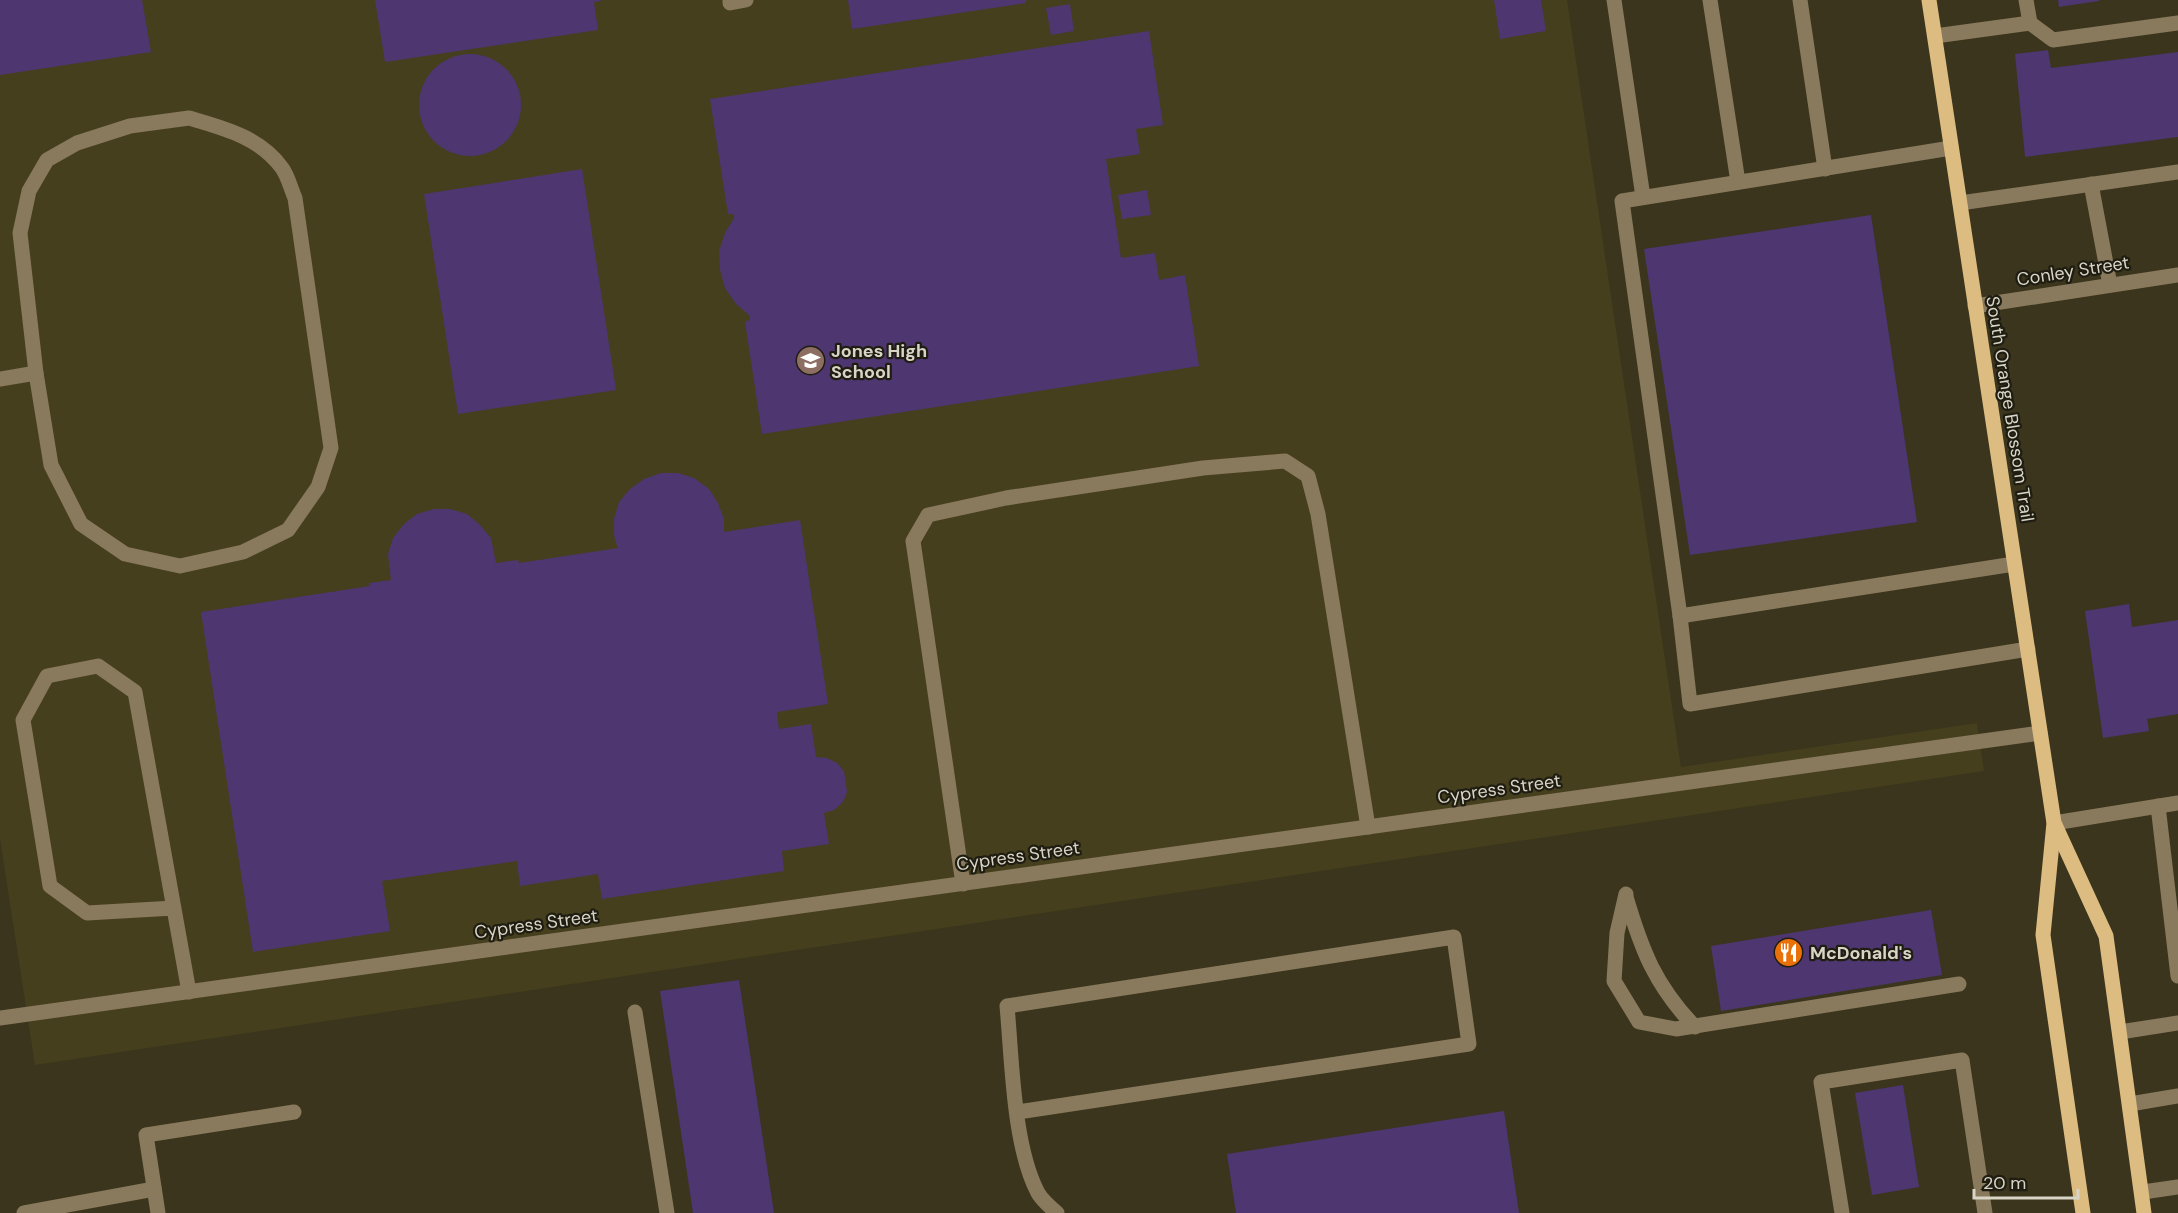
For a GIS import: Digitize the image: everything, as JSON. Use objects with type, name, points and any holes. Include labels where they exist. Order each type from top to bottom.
[{"type":"main road","name":"South Orange Blossom Trail","points":[[1929,0],[2054,823],[2043,935],[2083,1213]]},
{"type":"main road","name":"South Orange Blossom Trail","points":[[2054,823],[2106,936],[2143,1191],[2144,1213]]},
{"type":"street","points":[[730,0],[730,3],[746,0]]},
{"type":"street","points":[[1614,0],[1643,197]]},
{"type":"street","points":[[1710,0],[1738,182]]},
{"type":"street","points":[[1800,0],[1825,169]]},
{"type":"street","points":[[2026,0],[2030,23],[2053,40],[2178,23]]},
{"type":"street","points":[[1935,36],[2030,23]]},
{"type":"street","points":[[189,118],[229,129],[259,145],[283,169],[295,198],[331,448],[318,487],[288,530],[243,552],[180,566],[125,554],[81,524],[51,465],[36,373],[20,234],[28,191],[47,160],[77,143],[130,126],[189,118]]},
{"type":"street","points":[[1952,148],[1622,201],[1680,616],[1690,704],[2028,650]]},
{"type":"street","points":[[1960,203],[2178,172]]},
{"type":"street","points":[[2091,184],[2110,285]]},
{"type":"street","name":"Conley Street","points":[[1975,306],[2178,275]]},
{"type":"street","points":[[0,379],[36,373]]},
{"type":"street","points":[[963,884],[913,542],[928,515],[1006,498],[1203,468],[1285,461],[1308,476],[1318,514],[1368,827]]},
{"type":"street","points":[[1680,616],[2014,564]]},
{"type":"street","points":[[174,908],[87,914],[50,886],[23,720],[47,676],[98,666],[135,692],[174,908],[189,992]]},
{"type":"street","name":"Cypress Street","points":[[0,1018],[2040,733]]},
{"type":"street","points":[[2054,823],[2178,803]]},
{"type":"street","points":[[2158,807],[2178,976]]},
{"type":"street","points":[[1695,1027],[1674,1005],[1645,958],[1626,894],[1617,933],[1614,981],[1639,1022],[1676,1029],[1695,1027],[1959,984]]},
{"type":"street","points":[[1018,1112],[1469,1044],[1454,938],[1007,1006],[1018,1112],[1025,1160],[1038,1195],[1057,1213]]},
{"type":"street","points":[[635,1012],[667,1213]]},
{"type":"street","points":[[2120,1032],[2178,1023]]},
{"type":"street","points":[[1842,1213],[1821,1082],[1962,1060],[1985,1213]]},
{"type":"street","points":[[2130,1104],[2178,1096]]},
{"type":"street","points":[[158,1213],[146,1135],[294,1112]]},
{"type":"street","points":[[2143,1191],[2178,1186]]},
{"type":"street","points":[[24,1213],[154,1189]]},
{"type":"shaded area","name":"Jones High School","points":[[0,0],[1567,0],[1681,767],[1977,723],[1984,771],[35,1065],[0,839]]},
{"type":"building","points":[[0,0],[142,0],[151,52],[0,75]]},
{"type":"building","points":[[375,0],[601,1],[594,2],[598,30],[385,62]]},
{"type":"building","points":[[848,0],[1026,0],[1026,3],[852,29]]},
{"type":"building","points":[[1494,0],[1541,0],[1546,31],[1500,39]]},
{"type":"building","points":[[2058,0],[2099,0],[2099,1],[2059,7]]},
{"type":"building","points":[[1070,4],[1074,31],[1051,35],[1046,8]]},
{"type":"building","points":[[1149,31],[1163,125],[1136,129],[1140,154],[1106,159],[1121,258],[1155,253],[1159,280],[1185,275],[1199,366],[762,434],[745,322],[750,320],[749,315],[736,304],[725,288],[720,270],[719,251],[734,214],[728,214],[710,99]]},
{"type":"building","points":[[2048,50],[2051,68],[2178,52],[2178,137],[2025,157],[2015,54]]},
{"type":"building","points":[[470,54],[489,58],[506,69],[517,86],[521,105],[517,124],[506,141],[489,152],[470,156],[451,152],[434,141],[423,124],[419,105],[423,86],[434,69],[451,58]]},
{"type":"building","points":[[582,169],[616,390],[458,414],[424,194]]},
{"type":"building","points":[[1147,190],[1151,215],[1122,219],[1118,195]]},
{"type":"building","points":[[1871,215],[1917,522],[1690,555],[1644,249]]},
{"type":"building","points":[[661,473],[678,473],[694,478],[709,489],[724,519],[724,532],[800,520],[828,704],[777,712],[779,729],[811,724],[816,757],[827,758],[837,763],[844,771],[847,792],[843,802],[834,810],[824,813],[829,844],[782,851],[784,871],[602,899],[598,874],[520,886],[517,861],[382,881],[390,931],[253,952],[201,612],[370,586],[369,583],[391,580],[388,554],[393,538],[404,524],[417,514],[434,509],[450,509],[467,514],[480,525],[491,538],[496,563],[518,560],[519,563],[618,548],[614,536],[614,519],[619,502],[630,489],[644,479]]},
{"type":"building","points":[[2129,604],[2132,627],[2178,620],[2178,714],[2147,719],[2149,731],[2103,738],[2085,611]]},
{"type":"building","points":[[1931,910],[1942,975],[1721,1011],[1711,946]]},
{"type":"building","points":[[739,980],[774,1213],[693,1213],[660,991]]},
{"type":"building","points":[[1903,1085],[1919,1187],[1872,1195],[1855,1093]]},
{"type":"building","points":[[1504,1111],[1519,1213],[1236,1213],[1227,1154]]},
{"type":"place","name":"Jones High School","points":[[810,361]]},
{"type":"place","name":"McDonald's","points":[[1789,953]]}]
